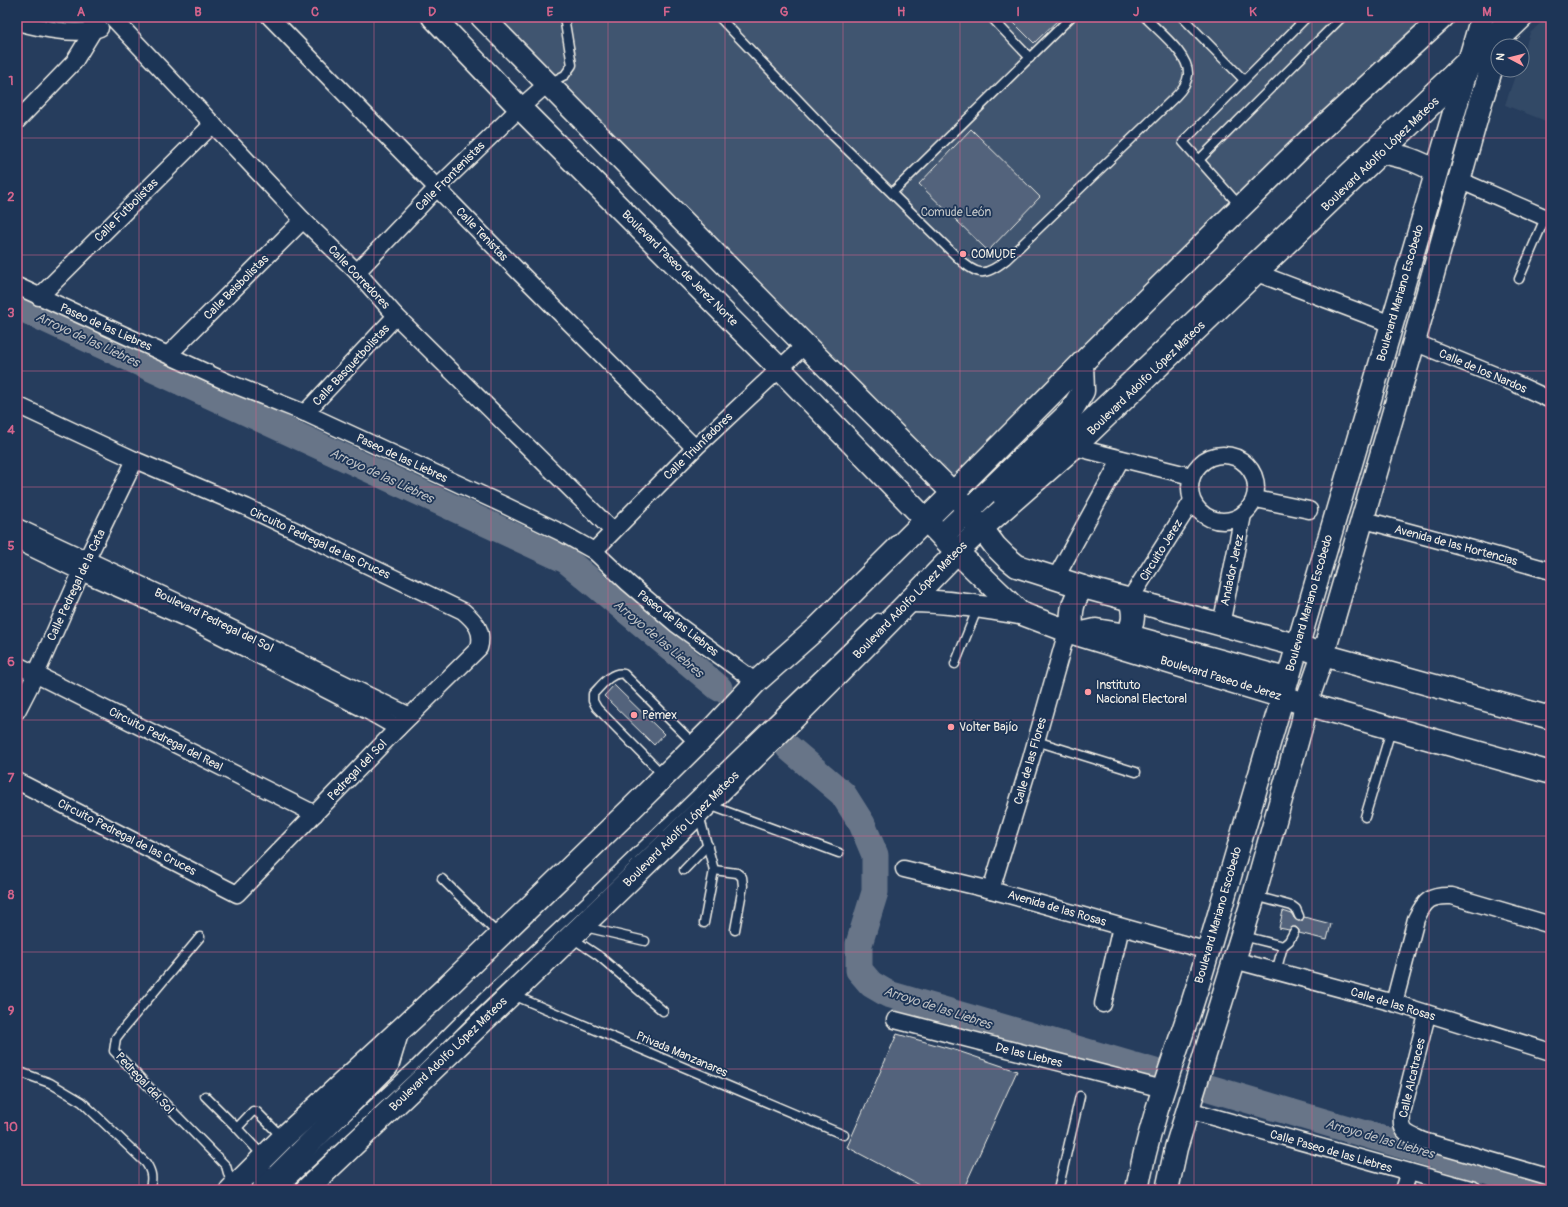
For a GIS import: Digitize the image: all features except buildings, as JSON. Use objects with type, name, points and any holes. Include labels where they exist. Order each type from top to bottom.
[{"type":"main road","name":"Boulevard Paseo de Jerez Norte","points":[[433,17],[520,108],[780,369],[926,519]]},
{"type":"main road","points":[[482,17],[805,345],[954,493],[995,546],[1017,566],[1083,587],[1551,718]]},
{"type":"main road","points":[[232,1190],[242,1166],[283,1138],[500,936],[713,728],[756,682],[816,629],[954,493],[1082,363],[1241,207],[1318,132],[1443,17]]},
{"type":"main road","name":"Boulevard Mariano Escobedo","points":[[1136,1190],[1163,1089],[1208,951],[1296,646],[1482,17]]},
{"type":"main road","name":"Boulevard Adolfo López Mateos","points":[[306,1190],[577,932],[799,713],[909,601],[951,545],[976,520],[1074,447],[1465,73],[1500,36],[1522,17]]},
{"type":"main road","points":[[1167,1190],[1176,1148],[1254,896],[1302,724],[1306,704],[1323,654],[1414,342],[1500,36]]},
{"type":"main road","points":[[1381,152],[1412,159],[1424,164],[1436,172]]},
{"type":"main road","points":[[976,520],[1072,411],[1083,391],[1082,363]]},
{"type":"main road","name":"Boulevard Paseo de Jerez","points":[[926,519],[1020,613],[1072,633],[1284,688],[1306,704],[1551,774]]},
{"type":"main road","points":[[1083,587],[1076,596],[1072,610],[1072,633],[1096,630],[1126,635],[1202,655],[1284,688]]},
{"type":"main road","points":[[1126,635],[1133,620],[1130,599]]},
{"type":"main road","points":[[909,601],[935,601],[1020,613]]},
{"type":"main road","points":[[242,1166],[277,1188],[387,1066],[396,1033]]},
{"type":"street","name":"Calle Tenistas","points":[[270,17],[695,448]]},
{"type":"street","points":[[17,22],[44,28],[79,32],[93,24],[106,26],[115,18]]},
{"type":"street","name":"Calle Corredores","points":[[115,18],[303,220],[357,272],[396,316],[613,531]]},
{"type":"street","points":[[17,121],[74,62],[93,24]]},
{"type":"street","name":"Calle Frontenistas","points":[[357,272],[437,188],[547,84]]},
{"type":"street","name":"Calle Futbolistas","points":[[39,297],[213,124]]},
{"type":"street","points":[[1459,180],[1548,219]]},
{"type":"street","name":"Calle Beisbolistas","points":[[169,354],[303,220]]},
{"type":"street","points":[[1257,272],[1391,324]]},
{"type":"street","name":"Paseo de las Liebres","points":[[17,286],[169,354],[226,382],[305,413],[504,505],[594,551],[628,583],[676,624],[756,682]]},
{"type":"street","name":"Calle Basquetbolistas","points":[[305,413],[396,316]]},
{"type":"street","name":"Calle de los Nardos","points":[[1414,342],[1514,383],[1551,400]]},
{"type":"street","name":"Calle Triunfadores","points":[[594,551],[695,448],[805,345]]},
{"type":"street","name":"Circuito Pedregal de las Cruces","points":[[17,405],[135,460],[246,507],[463,611],[472,618],[478,627],[480,635],[479,648]]},
{"type":"street","points":[[1074,447],[1191,476]]},
{"type":"street","points":[[1217,454],[1235,455],[1249,465],[1257,481],[1256,499],[1251,508],[1243,515],[1229,521],[1214,520],[1201,513],[1192,501],[1190,489],[1191,476],[1201,462],[1217,454]]},
{"type":"street","points":[[1055,579],[1121,459]]},
{"type":"street","name":"Calle Pedregal de la Cata","points":[[17,711],[36,674],[84,566],[135,460]]},
{"type":"street","points":[[1256,499],[1309,510]]},
{"type":"street","name":"Circuito Jerez","points":[[1130,599],[1192,501]]},
{"type":"street","name":"Andador Jerez","points":[[1221,625],[1243,515]]},
{"type":"street","name":"Avenida de las Hortencias","points":[[1362,520],[1551,571]]},
{"type":"street","name":"Boulevard Pedregal del Sol","points":[[17,527],[84,566],[368,711],[398,728]]},
{"type":"street","name":"Boulevard Pedregal del Sol","points":[[17,541],[84,566],[334,678],[410,716]]},
{"type":"street","name":"Calle de las Flores","points":[[991,890],[1036,740],[1072,633]]},
{"type":"street","name":"Pedregal del Sol","points":[[237,894],[398,728],[479,648]]},
{"type":"street","name":"Circuito Pedregal del Real","points":[[17,665],[315,814]]},
{"type":"street","name":"Circuito Pedregal de las Cruces","points":[[17,781],[237,894]]},
{"type":"street","name":"Avenida de las Rosas","points":[[904,868],[991,890],[1208,951]]},
{"type":"street","points":[[1394,1003],[1416,919],[1422,907],[1429,899],[1439,896],[1452,896],[1551,925]]},
{"type":"street","points":[[1103,1004],[1121,927]]},
{"type":"street","name":"Calle de las Rosas","points":[[1234,960],[1394,1003],[1427,1015],[1551,1052]]},
{"type":"street","name":"Calle Alcatraces","points":[[1427,1015],[1402,1113],[1401,1125],[1406,1133],[1423,1141],[1551,1178]]},
{"type":"street","name":"De las Liebres","points":[[895,1020],[1163,1089]]},
{"type":"street","name":"Calle Paseo de las Liebres","points":[[1188,1110],[1474,1190]]},
{"type":"street","points":[[1403,1190],[1408,1172]]},
{"type":"lane","points":[[547,84],[565,75],[572,65],[564,17]]},
{"type":"lane","points":[[719,17],[829,132],[966,265],[976,272],[986,273],[995,269],[1165,107],[1185,86],[1188,76],[1188,67],[1182,55],[1145,17]]},
{"type":"lane","points":[[991,17],[1030,58]]},
{"type":"lane","points":[[892,193],[1072,17]]},
{"type":"lane","points":[[1182,17],[1244,80]]},
{"type":"lane","points":[[1241,207],[1183,142],[1307,17]]},
{"type":"lane","points":[[1199,160],[1342,17]]},
{"type":"lane","points":[[993,504],[1474,46],[1500,36]]},
{"type":"lane","points":[[1519,279],[1548,219]]},
{"type":"lane","points":[[955,664],[979,606]]},
{"type":"lane","points":[[277,1188],[414,1066],[471,1009],[589,898],[886,610]]},
{"type":"lane","points":[[664,776],[597,708],[593,701],[593,694],[613,675],[619,673],[624,674],[695,745]]},
{"type":"lane","points":[[1365,817],[1392,729]]},
{"type":"lane","points":[[1036,740],[1136,772]]},
{"type":"lane","points":[[704,923],[714,870],[702,808],[839,853]]},
{"type":"lane","points":[[684,870],[708,845]]},
{"type":"lane","points":[[714,870],[737,873],[742,877],[743,886],[735,930]]},
{"type":"lane","points":[[442,879],[500,936]]},
{"type":"lane","points":[[1254,896],[1292,906],[1296,909],[1299,916]]},
{"type":"lane","points":[[577,932],[644,941]]},
{"type":"lane","points":[[577,932],[599,956],[663,1011]]},
{"type":"lane","points":[[1276,972],[1283,946],[1289,941],[1294,932]]},
{"type":"lane","points":[[1242,936],[1283,946]]},
{"type":"lane","name":"Pedregal del Sol","points":[[200,937],[116,1038],[114,1051],[242,1166]]},
{"type":"lane","name":"Privada Manzanares","points":[[511,994],[844,1135]]},
{"type":"lane","points":[[17,1071],[50,1083],[82,1102],[146,1163],[151,1171],[152,1182],[149,1190]]},
{"type":"lane","points":[[205,1096],[237,1128],[242,1166]]},
{"type":"lane","points":[[1058,1190],[1080,1096]]},
{"type":"lane","points":[[237,1128],[255,1111],[283,1138]]},
{"type":"shaded area","points":[[1547,17],[1551,17],[1551,123],[1505,105],[1514,78],[1530,78],[1530,38],[1528,38],[1530,33]]},
{"type":"green space","name":"COMUDE","points":[[493,17],[1449,17],[956,490]]},
{"type":"waterway","name":"Arroyo de las Liebres","points":[[17,306],[566,560],[719,688]]},
{"type":"waterway","name":"Arroyo de las Liebres","points":[[789,748],[843,794],[862,824],[875,855],[875,892],[859,944],[859,970],[871,984],[888,994],[1155,1072]]},
{"type":"waterway","name":"Arroyo de las Liebres","points":[[1209,1088],[1551,1189]]},
{"type":"place","name":"COMUDE","points":[[963,254]]},
{"type":"place","name":"Instituto Nacional Electoral","points":[[1088,692]]},
{"type":"place","name":"Pemex","points":[[634,715]]},
{"type":"place","name":"Volter Bajío","points":[[951,727]]},
{"type":"park label","name":"Comude León","points":[[956,212]]}]
